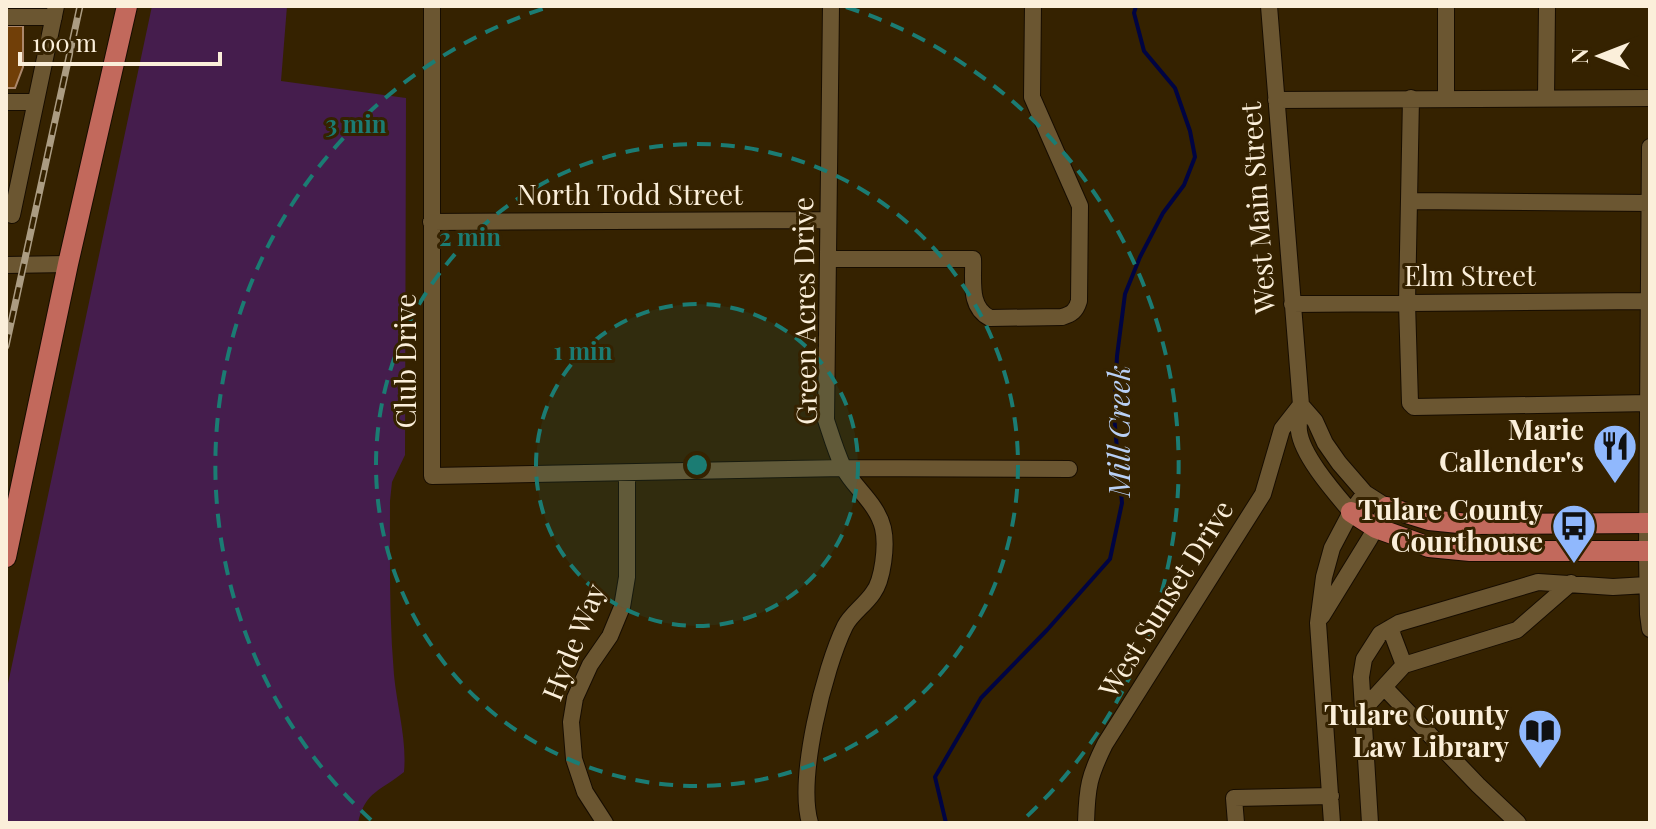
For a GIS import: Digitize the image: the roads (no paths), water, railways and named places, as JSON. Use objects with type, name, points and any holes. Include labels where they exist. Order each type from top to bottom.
[{"type":"main road","points":[[6,557],[127,6]]},
{"type":"main road","points":[[1387,507],[1429,520],[1469,524],[1648,523]]},
{"type":"main road","points":[[1351,512],[1376,528],[1429,547],[1470,551],[1648,551]]},
{"type":"street","name":"Club Drive","points":[[432,6],[432,476],[627,473]]},
{"type":"street","name":"Green Acres Drive","points":[[810,823],[805,808],[807,774],[822,691],[846,624],[875,591],[882,573],[883,528],[870,502],[844,468],[826,420],[831,6]]},
{"type":"street","points":[[828,259],[973,259],[974,299],[983,314],[990,318],[1062,317],[1077,308],[1080,206],[1032,97],[1033,6]]},
{"type":"street","name":"West Main Street","points":[[1269,6],[1301,405],[1298,432],[1309,457],[1351,512]]},
{"type":"street","points":[[1446,6],[1446,98]]},
{"type":"street","points":[[1546,98],[1547,6]]},
{"type":"street","points":[[6,17],[55,11],[12,215]]},
{"type":"street","points":[[1411,98],[1407,303],[1410,403],[1414,407],[1649,403]]},
{"type":"street","points":[[1276,100],[1650,98]]},
{"type":"street","points":[[6,102],[35,102]]},
{"type":"street","points":[[1650,147],[1647,585],[1650,629]]},
{"type":"street","points":[[1410,201],[1650,203]]},
{"type":"street","name":"North Todd Street","points":[[431,222],[828,220]]},
{"type":"street","points":[[6,265],[68,264]]},
{"type":"street","name":"Elm Street","points":[[1292,304],[1649,301]]},
{"type":"street","name":"West Main Street","points":[[1301,405],[1315,421],[1339,463],[1365,493],[1387,507]]},
{"type":"street","name":"West Sunset Drive","points":[[1086,823],[1087,790],[1092,770],[1105,744],[1263,494],[1282,429],[1301,405]]},
{"type":"street","points":[[627,473],[844,468],[1069,469]]},
{"type":"street","name":"Hyde Way","points":[[605,823],[585,792],[574,759],[571,722],[575,698],[590,665],[610,636],[622,607],[627,577],[627,473]]},
{"type":"street","points":[[1332,823],[1318,623],[1324,577],[1332,548],[1365,493]]},
{"type":"street","points":[[1318,623],[1387,507]]},
{"type":"street","points":[[1370,823],[1361,677],[1364,659],[1380,634],[1399,623],[1538,582],[1613,587],[1647,585]]},
{"type":"street","points":[[1362,711],[1404,665],[1517,630],[1571,583]]},
{"type":"street","points":[[1390,628],[1404,665]]},
{"type":"street","points":[[1384,687],[1518,823]]},
{"type":"street","points":[[1236,823],[1234,798],[1331,796]]},
{"type":"waterway","name":"Mill Creek","points":[[946,823],[935,777],[981,698],[1110,559],[1122,503],[1114,416],[1117,356],[1125,294],[1140,257],[1163,213],[1184,185],[1195,157],[1190,131],[1175,88],[1144,51],[1134,13],[1136,6]]},
{"type":"railway","points":[[6,346],[80,6]]},
{"type":"place","name":"Marie Callender's","points":[[1615,485]]},
{"type":"place","name":"Tulare County Courthouse","points":[[1574,565]]},
{"type":"place","name":"Tulare County Law Library","points":[[1540,770]]}]
